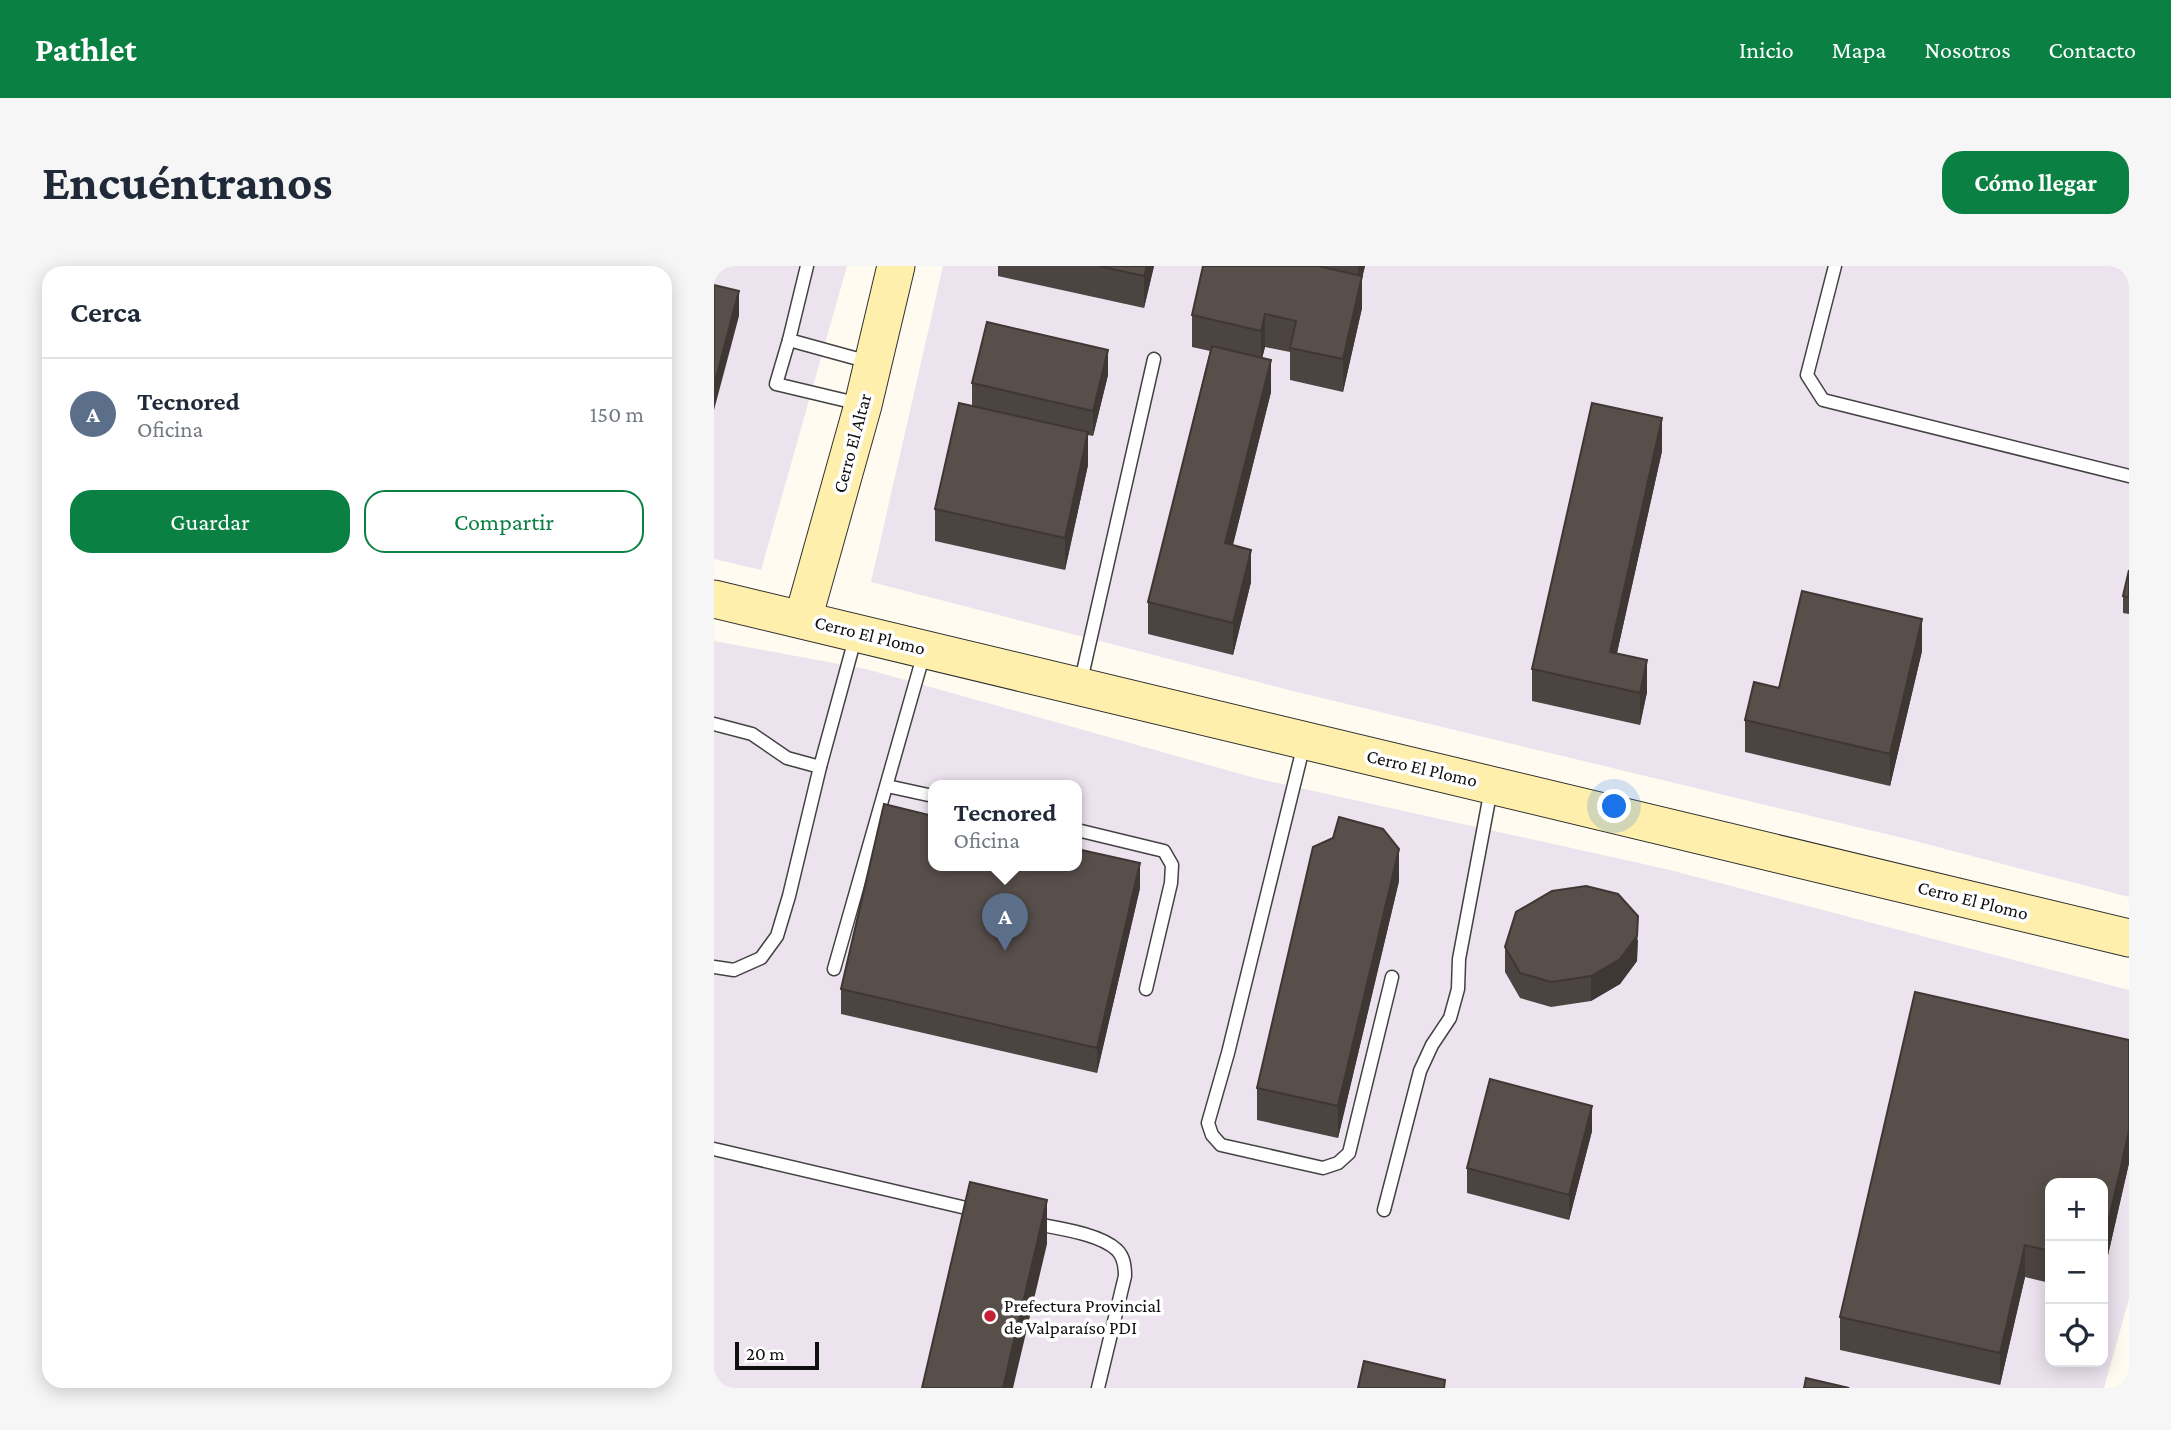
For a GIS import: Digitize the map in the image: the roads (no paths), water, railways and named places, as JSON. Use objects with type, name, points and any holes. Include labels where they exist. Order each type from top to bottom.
[{"type":"street","name":"Cerro El Altar","points":[[803,619],[863,405],[896,266]]},
{"type":"street","name":"Cerro El Plomo","points":[[714,599],[2129,938]]},
{"type":"lane","points":[[807,266],[776,384],[863,405]]},
{"type":"lane","points":[[1835,266],[1807,375],[1823,400],[2129,475]]},
{"type":"lane","points":[[789,340],[873,363]]},
{"type":"lane","points":[[1080,686],[1154,359]]},
{"type":"lane","points":[[714,967],[734,970],[761,958],[777,936],[857,632]]},
{"type":"lane","points":[[834,969],[925,648]]},
{"type":"lane","points":[[714,724],[752,734],[787,758],[820,767]]},
{"type":"lane","points":[[1305,740],[1228,1053],[1208,1123],[1212,1135],[1221,1145],[1322,1168],[1338,1163],[1349,1153],[1392,977]]},
{"type":"lane","points":[[1384,1210],[1420,1071],[1432,1045],[1450,1018],[1458,989],[1459,959],[1492,785]]},
{"type":"lane","points":[[887,786],[928,795]]},
{"type":"lane","points":[[1082,831],[1164,851],[1172,865],[1171,884],[1146,989]]},
{"type":"lane","points":[[714,1149],[985,1212]]},
{"type":"lane","points":[[1012,1219],[1094,1237],[1118,1251],[1124,1262],[1125,1276],[1098,1388]]},
{"type":"place","name":"Tecnored","points":[[1005,951]]},
{"type":"place","name":"Prefectura Provincial de Valparaíso PDI","points":[[990,1316]]}]
